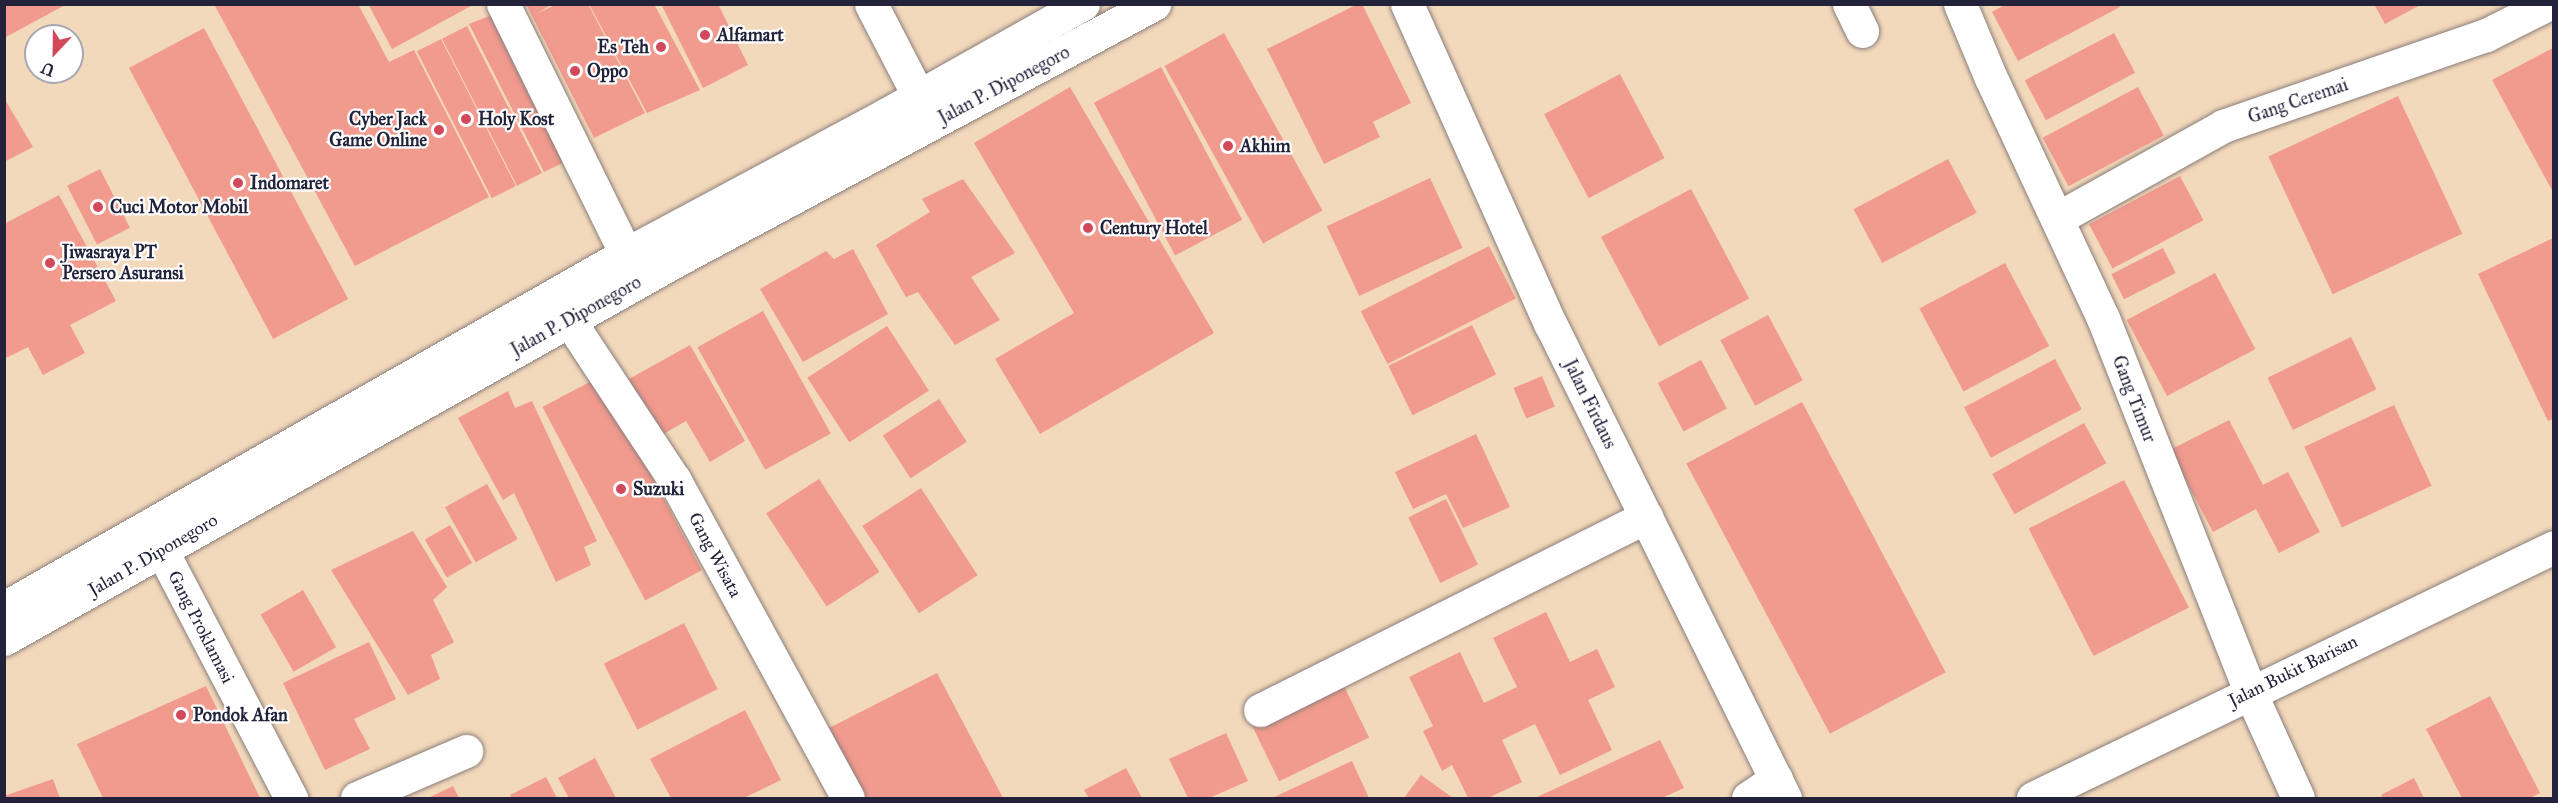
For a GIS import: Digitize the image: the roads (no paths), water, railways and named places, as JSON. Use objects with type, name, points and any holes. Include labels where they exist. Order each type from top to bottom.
[{"type":"street","points":[[503,4],[626,254]]},
{"type":"street","points":[[871,4],[919,97]]},
{"type":"street","name":"Jalan P. Diponegoro","points":[[4,608],[626,254],[919,97],[1083,4]]},
{"type":"street","name":"Jalan P. Diponegoro","points":[[4,639],[569,320],[1154,4]]},
{"type":"street","name":"Jalan Firdaus","points":[[1407,4],[1550,323],[1781,789]]},
{"type":"street","name":"Gang Timur","points":[[1960,4],[1991,78],[2103,318],[2250,692],[2298,798]]},
{"type":"street","name":"Gang Ceremai","points":[[2058,218],[2223,126],[2486,35],[2548,4]]},
{"type":"street","name":"Gang Wisata","points":[[569,320],[674,479],[848,798]]},
{"type":"street","points":[[1260,711],[1646,517]]},
{"type":"street","name":"Jalan Bukit Barisan","points":[[2033,798],[2553,547]]},
{"type":"street","name":"Gang Proklamasi","points":[[162,550],[291,798]]},
{"type":"street","points":[[357,798],[466,751]]},
{"type":"street","points":[[1748,798],[1781,789]]},
{"type":"place","name":"Alfamart","points":[[705,35]]},
{"type":"place","name":"Es Teh","points":[[661,47]]},
{"type":"place","name":"Oppo","points":[[575,71]]},
{"type":"place","name":"Holy Kost","points":[[466,119]]},
{"type":"place","name":"Cyber Jack Game Online","points":[[439,130]]},
{"type":"place","name":"Akhim","points":[[1228,146]]},
{"type":"place","name":"Indomaret","points":[[238,183]]},
{"type":"place","name":"Cuci Motor Mobil","points":[[98,207]]},
{"type":"place","name":"Century Hotel","points":[[1088,228]]},
{"type":"place","name":"Jiwasraya PT Persero Asuransi","points":[[50,263]]},
{"type":"place","name":"Suzuki","points":[[621,489]]},
{"type":"place","name":"Pondok Afan","points":[[181,715]]}]
